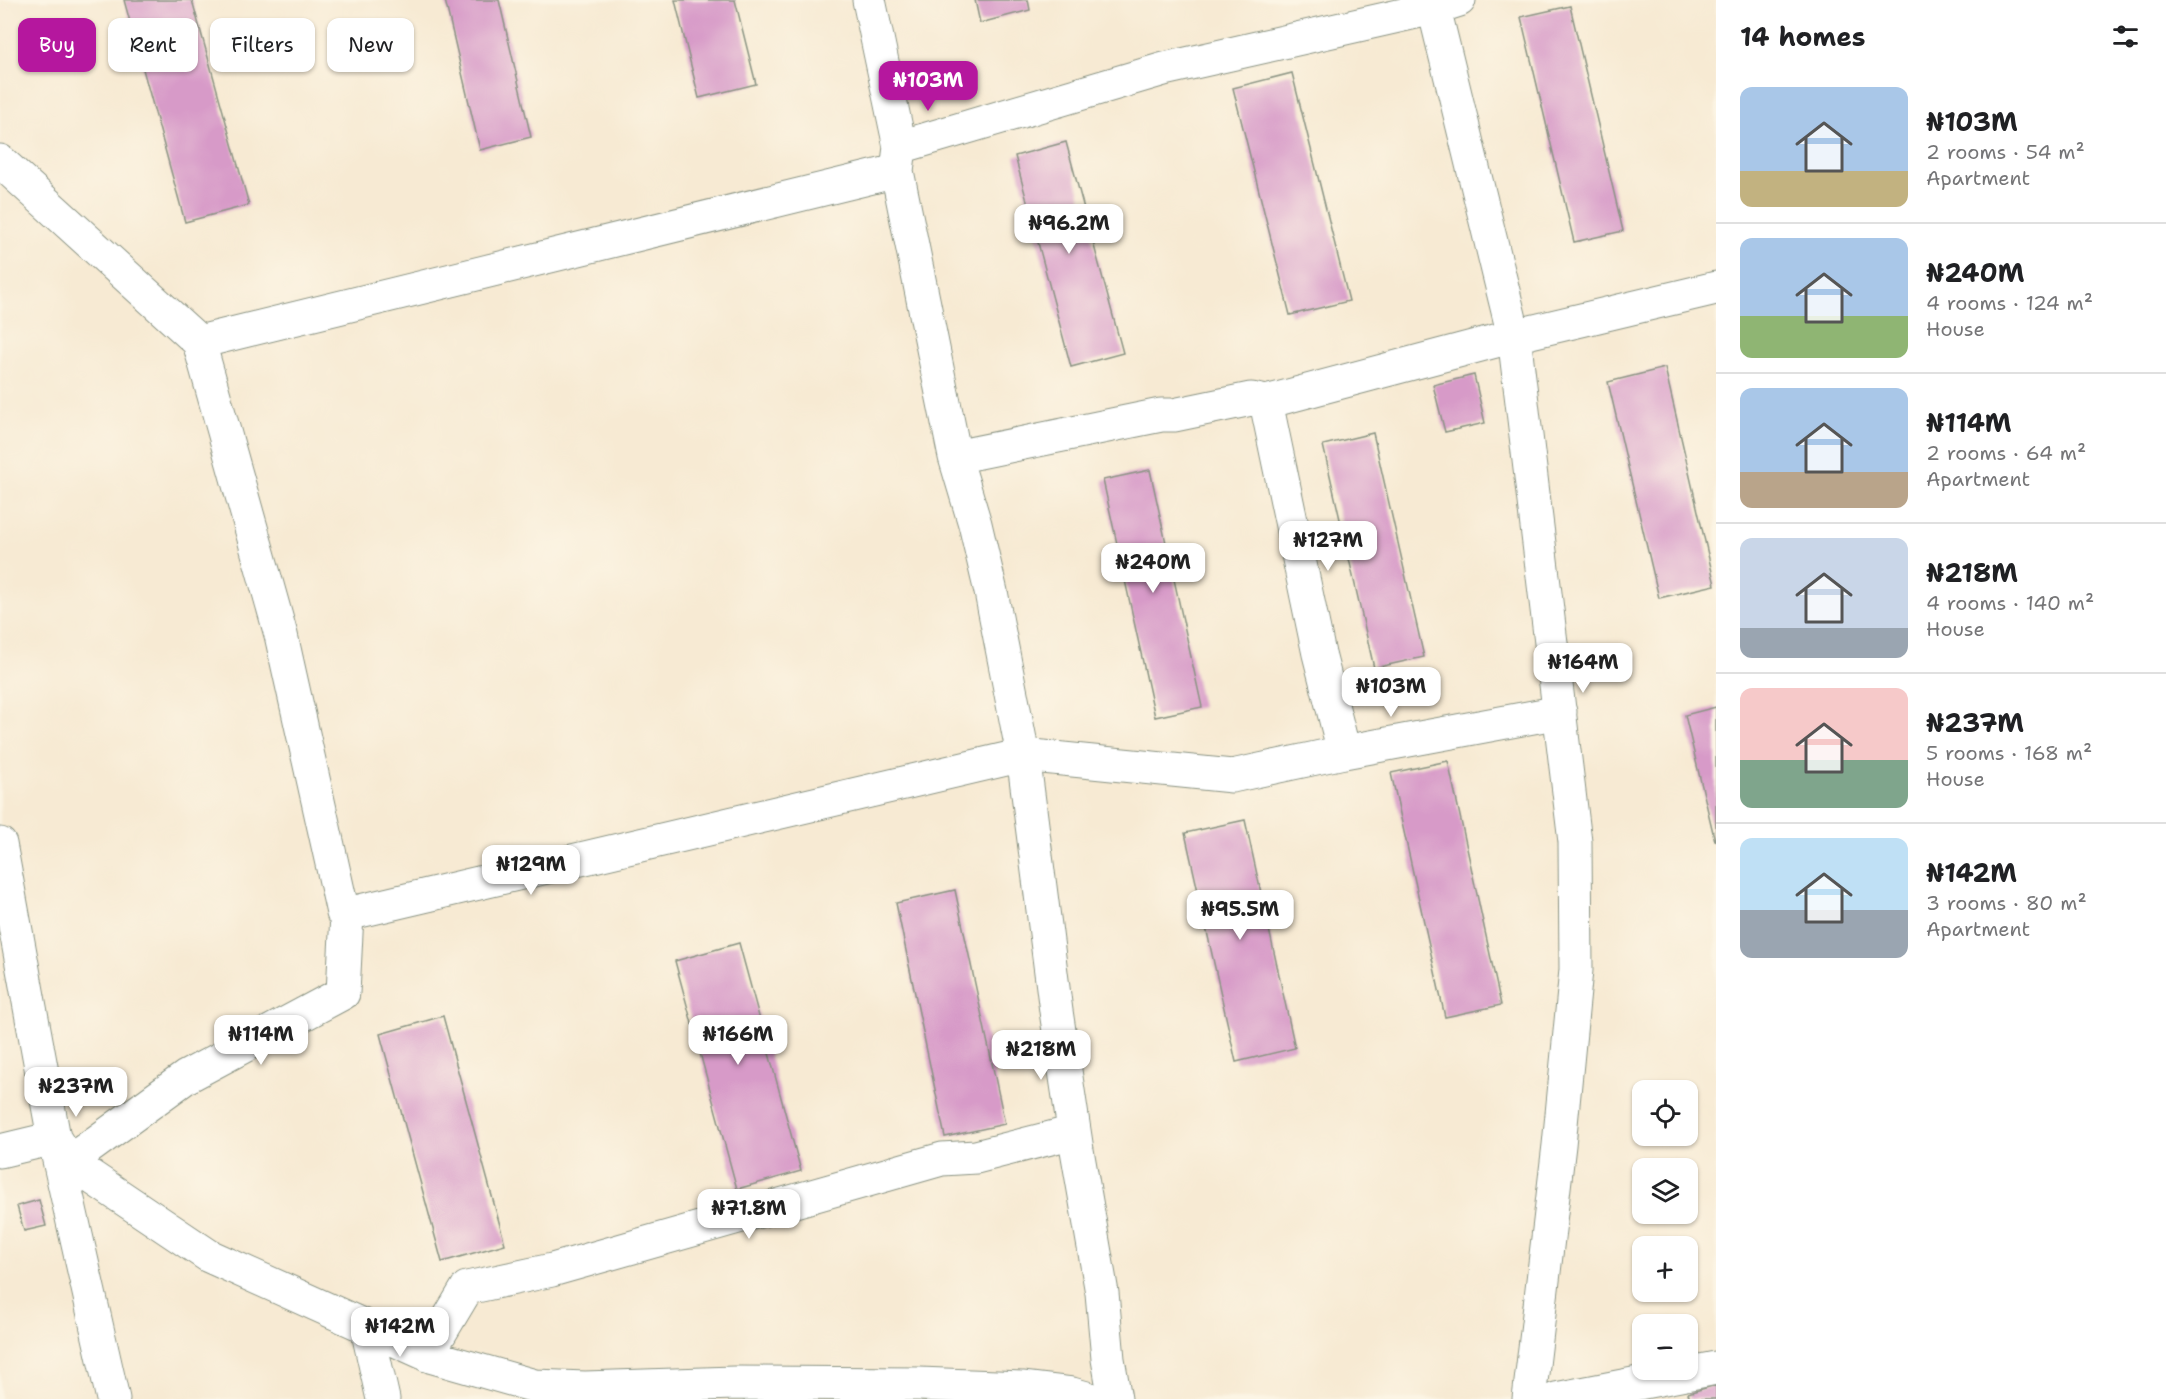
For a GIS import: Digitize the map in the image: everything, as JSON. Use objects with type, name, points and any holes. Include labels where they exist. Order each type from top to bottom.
[{"type":"street","points":[[869,0],[955,457],[975,524],[988,580],[1023,754],[1056,1011],[1102,1293],[1108,1359],[1115,1399]]},
{"type":"street","points":[[199,342],[899,159],[1164,69],[1442,3],[1514,336],[1575,842],[1576,970],[1559,1145],[1529,1399]]},
{"type":"street","points":[[0,161],[199,342],[281,635],[346,914],[344,993],[186,1077],[62,1150],[0,1151]]},
{"type":"street","points":[[955,457],[1251,399],[1266,402],[1514,336],[1716,288]]},
{"type":"street","points":[[1266,402],[1319,654],[1344,753]]},
{"type":"street","points":[[346,914],[1023,754],[1232,776],[1560,712]]},
{"type":"street","points":[[0,844],[113,1399]]},
{"type":"street","points":[[427,1354],[467,1288],[552,1270],[942,1159],[976,1157],[1074,1132]]},
{"type":"street","points":[[62,1150],[209,1256],[427,1354],[535,1386],[585,1388],[734,1383],[920,1384],[1022,1388],[1072,1394],[1090,1399]]},
{"type":"street","points":[[367,1328],[383,1399]]},
{"type":"street","points":[[1556,1399],[1716,1368]]},
{"type":"building","points":[[124,0],[192,0],[197,18],[129,18]]},
{"type":"building","points":[[445,0],[499,0],[531,137],[480,150]]},
{"type":"building","points":[[675,0],[735,0],[756,84],[699,98]]},
{"type":"building","points":[[975,0],[1028,0],[1030,10],[980,23]]},
{"type":"building","points":[[1570,6],[1623,231],[1574,242],[1521,17]]},
{"type":"building","points":[[198,22],[210,72],[212,72],[249,205],[185,222],[144,72],[198,72]]},
{"type":"building","points":[[1292,73],[1349,301],[1290,315],[1233,88]]},
{"type":"building","points":[[1066,142],[1123,353],[1071,367],[1015,156]]},
{"type":"building","points":[[1665,368],[1715,585],[1659,598],[1608,382]]},
{"type":"building","points":[[1474,375],[1485,423],[1445,432],[1433,385]]},
{"type":"building","points":[[1373,433],[1424,657],[1374,668],[1323,445]]},
{"type":"building","points":[[1150,470],[1202,707],[1155,717],[1103,480]]},
{"type":"building","points":[[1716,707],[1716,841],[1715,841],[1685,715]]},
{"type":"building","points":[[1448,761],[1501,1005],[1445,1017],[1391,773]]},
{"type":"building","points":[[1245,820],[1295,1048],[1236,1062],[1185,833]]},
{"type":"building","points":[[955,890],[1005,1124],[945,1137],[896,903]]},
{"type":"building","points":[[739,943],[801,1171],[737,1189],[675,961]]},
{"type":"building","points":[[443,1016],[505,1244],[442,1262],[380,1034]]},
{"type":"building","points":[[39,1200],[46,1226],[24,1231],[17,1206]]},
{"type":"building","points":[[1716,1385],[1716,1399],[1690,1399],[1688,1393]]}]
